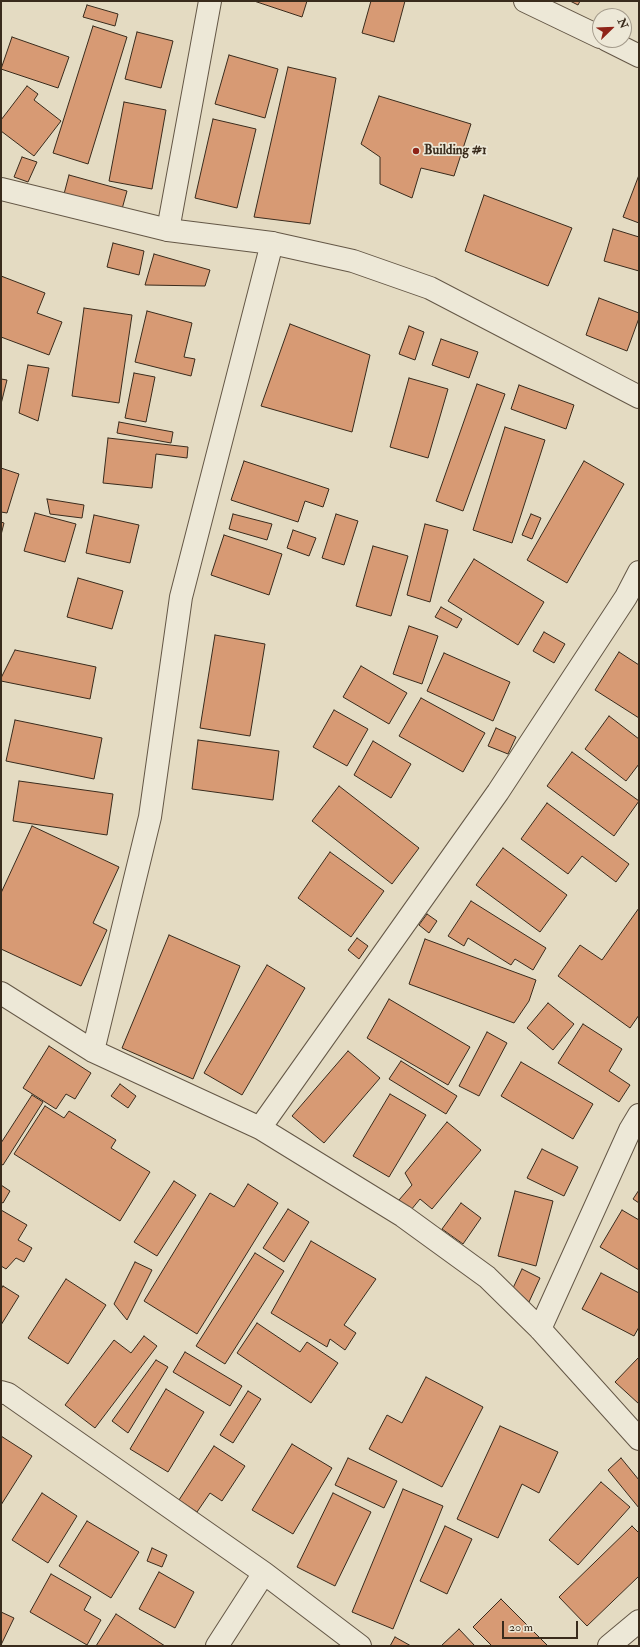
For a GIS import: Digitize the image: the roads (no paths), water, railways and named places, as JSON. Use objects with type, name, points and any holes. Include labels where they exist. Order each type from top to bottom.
[{"type":"street","points":[[168,230],[210,1]]},
{"type":"street","points":[[525,1],[592,33]]},
{"type":"street","points":[[623,48],[639,56]]},
{"type":"street","points":[[1,189],[168,230],[272,243],[353,261],[430,288],[639,397]]},
{"type":"street","points":[[93,1051],[150,817],[182,597],[272,243]]},
{"type":"street","points":[[260,1128],[498,792],[626,597],[639,572]]},
{"type":"street","points":[[1,992],[93,1051],[260,1128],[403,1216],[487,1277],[540,1330],[639,1439]]},
{"type":"street","points":[[540,1330],[630,1130],[639,1115]]},
{"type":"street","points":[[1,1392],[8,1394],[264,1573],[360,1646]]},
{"type":"street","points":[[217,1646],[264,1573]]},
{"type":"street","points":[[609,1646],[639,1621]]},
{"type":"place","name":"Building #1","points":[[416,151]]}]
